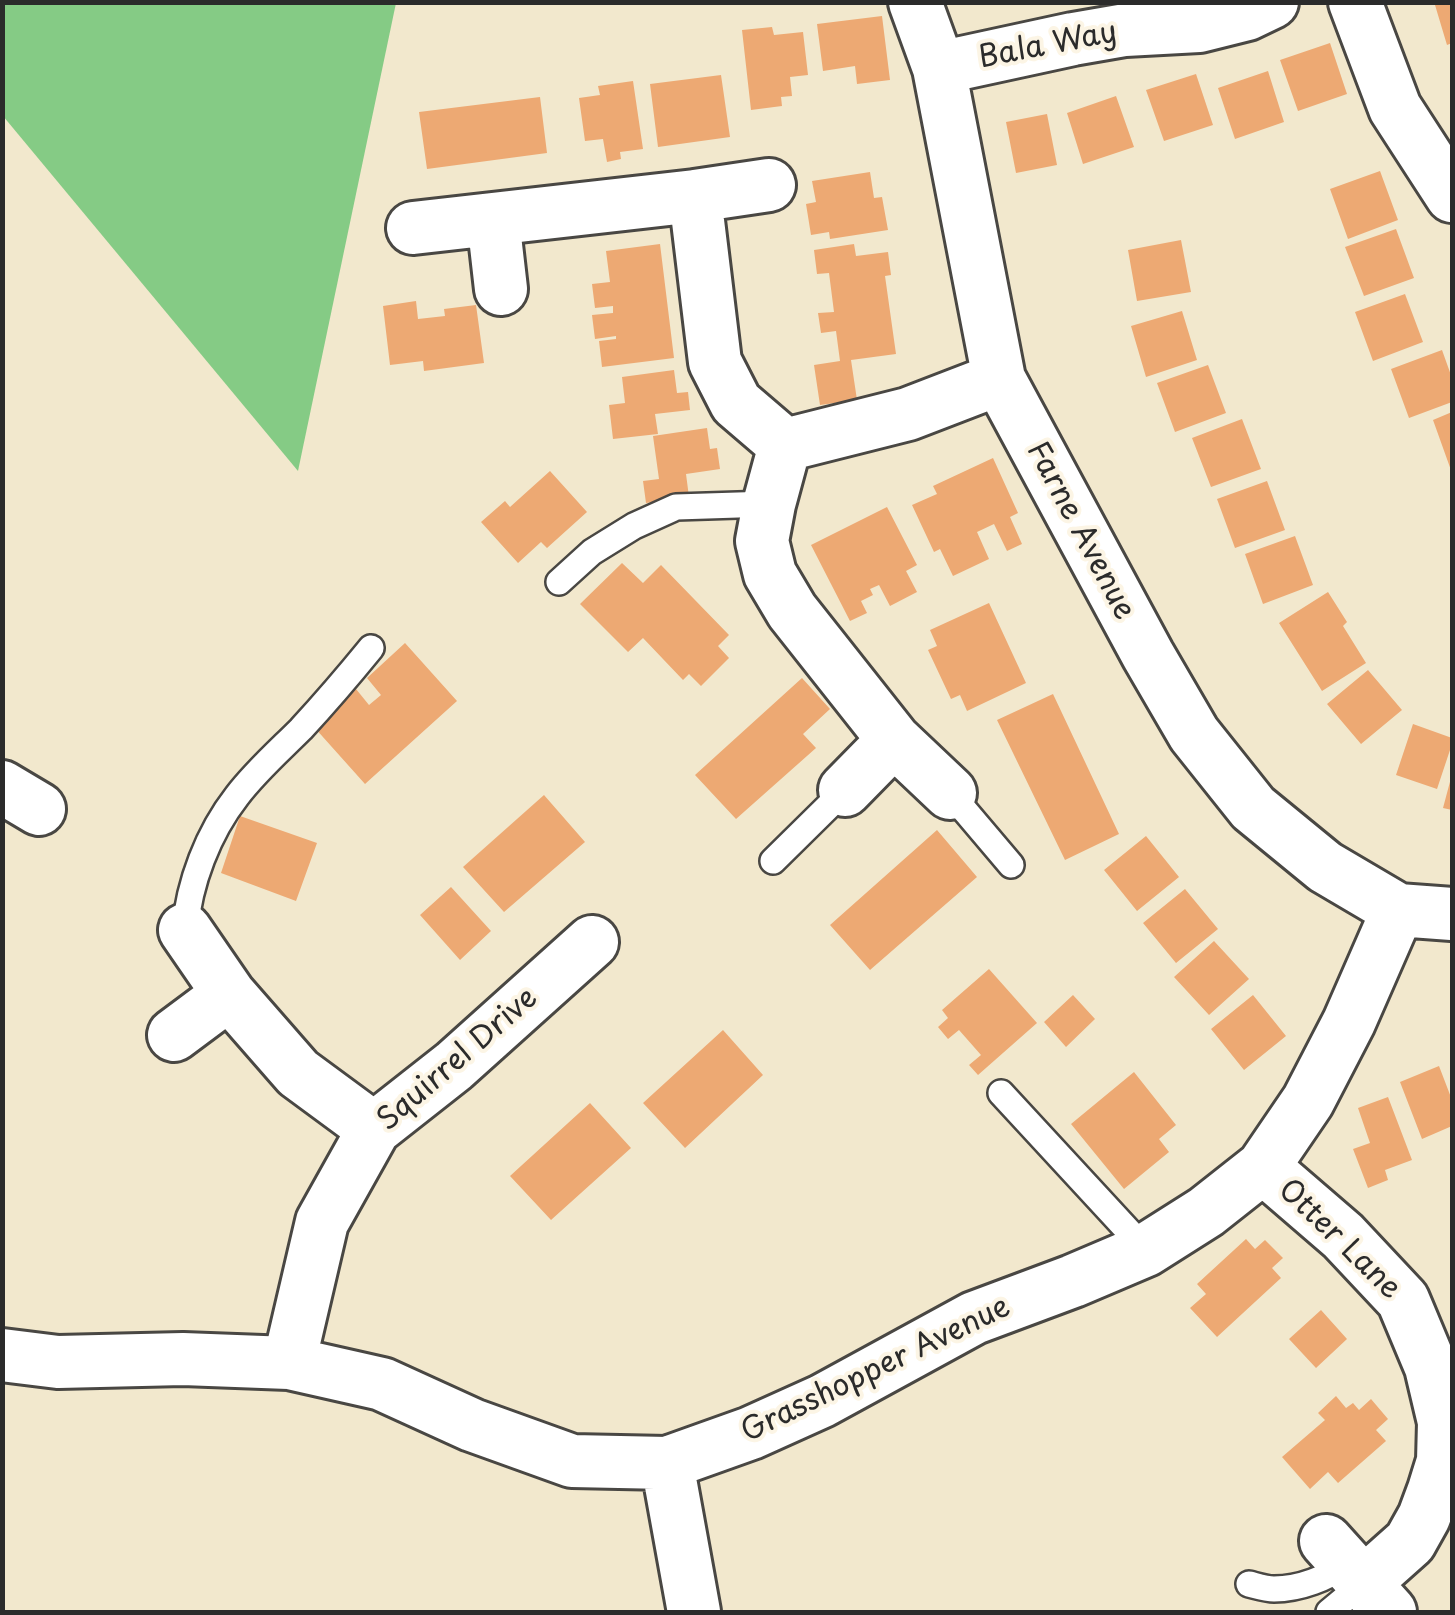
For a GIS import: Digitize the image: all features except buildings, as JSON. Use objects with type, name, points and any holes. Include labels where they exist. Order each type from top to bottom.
[{"type":"street","name":"Farne Avenue","points":[[915,2],[940,68],[999,379],[1073,520],[1194,734],[1253,808],[1325,867],[1398,910],[1452,914]]},
{"type":"street","name":"Bala Way","points":[[940,68],[1124,30],[1199,26],[1247,14],[1272,2]]},
{"type":"street","points":[[1355,2],[1395,108],[1452,196]]},
{"type":"street","points":[[412,228],[769,185]]},
{"type":"street","points":[[695,196],[714,362],[736,403],[785,445]]},
{"type":"street","points":[[494,219],[501,288]]},
{"type":"street","points":[[785,445],[908,414],[999,379]]},
{"type":"street","points":[[785,445],[762,540],[770,574],[792,611],[894,740],[950,793]]},
{"type":"street","points":[[845,790],[894,740]]},
{"type":"street","name":"Grasshopper Avenue","points":[[2,1355],[58,1362],[183,1359],[289,1363],[382,1384],[472,1426],[572,1461],[667,1463],[822,1401],[974,1318],[1146,1250],[1206,1212],[1263,1168],[1308,1102],[1349,1022],[1398,910]]},
{"type":"street","points":[[185,930],[229,994],[298,1073],[374,1129]]},
{"type":"street","name":"Squirrel Drive","points":[[289,1363],[322,1222],[374,1129],[454,1066],[592,942]]},
{"type":"street","points":[[174,1035],[229,994]]},
{"type":"street","name":"Otter Lane","points":[[1263,1168],[1344,1236],[1403,1300],[1431,1368],[1444,1422],[1443,1493],[1410,1542],[1351,1583]]},
{"type":"street","points":[[667,1463],[694,1612]]},
{"type":"lane","points":[[559,582],[592,552],[634,526],[676,508],[768,504]]},
{"type":"lane","points":[[185,930],[187,905],[196,876],[214,834],[236,798],[371,648]]},
{"type":"lane","points":[[773,861],[845,790]]},
{"type":"lane","points":[[950,793],[1012,865]]},
{"type":"lane","points":[[1001,1093],[1146,1250]]},
{"type":"lane","points":[[1249,1584],[1274,1589],[1332,1575],[1351,1583]]},
{"type":"green space","points":[[2,3],[396,3],[298,471],[3,116]]}]
